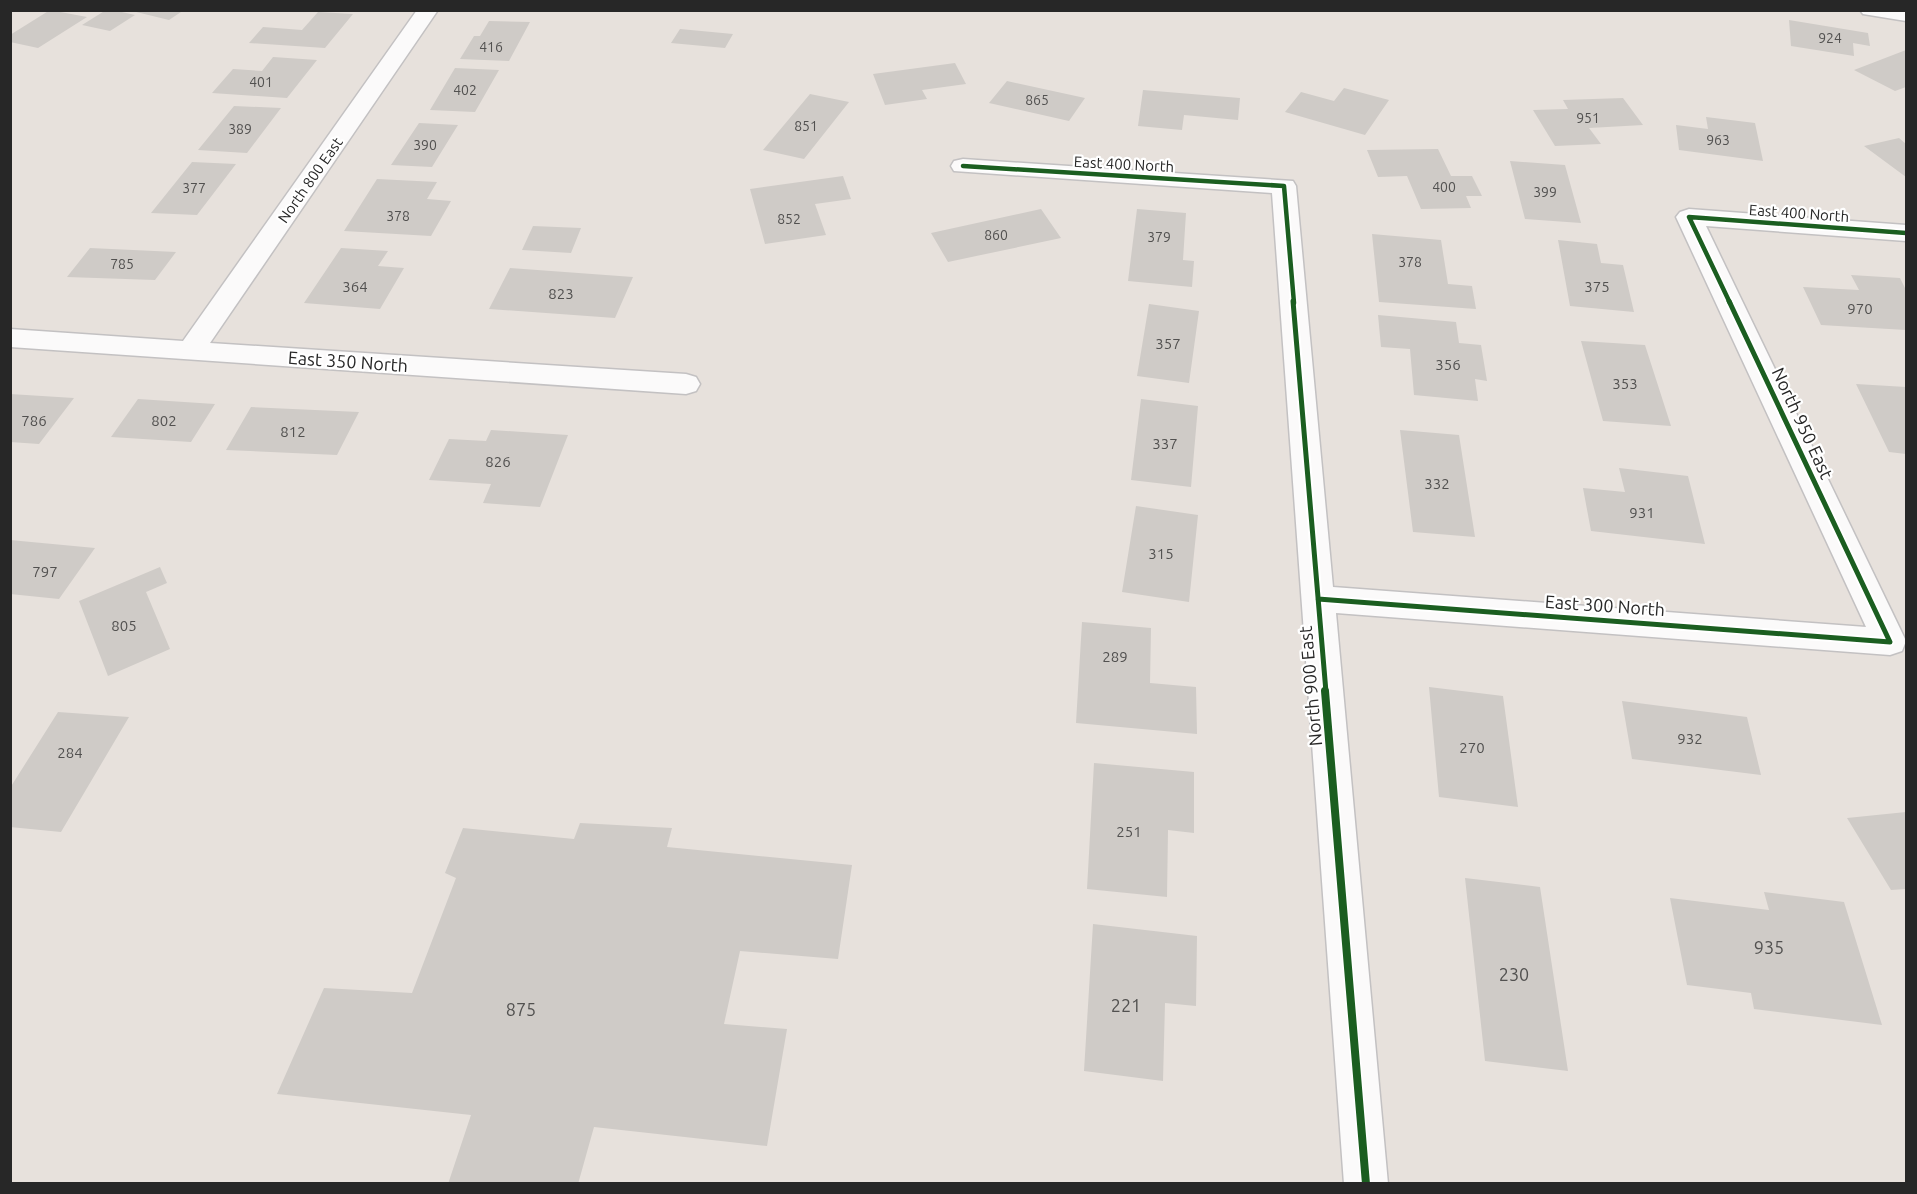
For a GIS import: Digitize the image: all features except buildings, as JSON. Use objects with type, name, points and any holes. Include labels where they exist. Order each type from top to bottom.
[{"type":"street","name":"North 800 East","points":[[191,350],[428,10]]},
{"type":"street","points":[[1870,10],[1906,15]]},
{"type":"street","name":"East 400 North","points":[[963,166],[1284,186]]},
{"type":"street","name":"North 900 East","points":[[1284,186],[1366,1184]]},
{"type":"street","name":"East 400 North","points":[[1689,218],[1906,233]]},
{"type":"street","name":"North 950 East","points":[[1689,218],[1890,642]]},
{"type":"street","name":"East 350 North","points":[[10,338],[687,384]]},
{"type":"street","name":"East 300 North","points":[[1318,599],[1890,642]]},
{"type":"cycle path","points":[[963,166],[1284,186],[1366,1184]]},
{"type":"cycle path","points":[[1318,599],[1890,642],[1689,217],[1906,233]]}]
